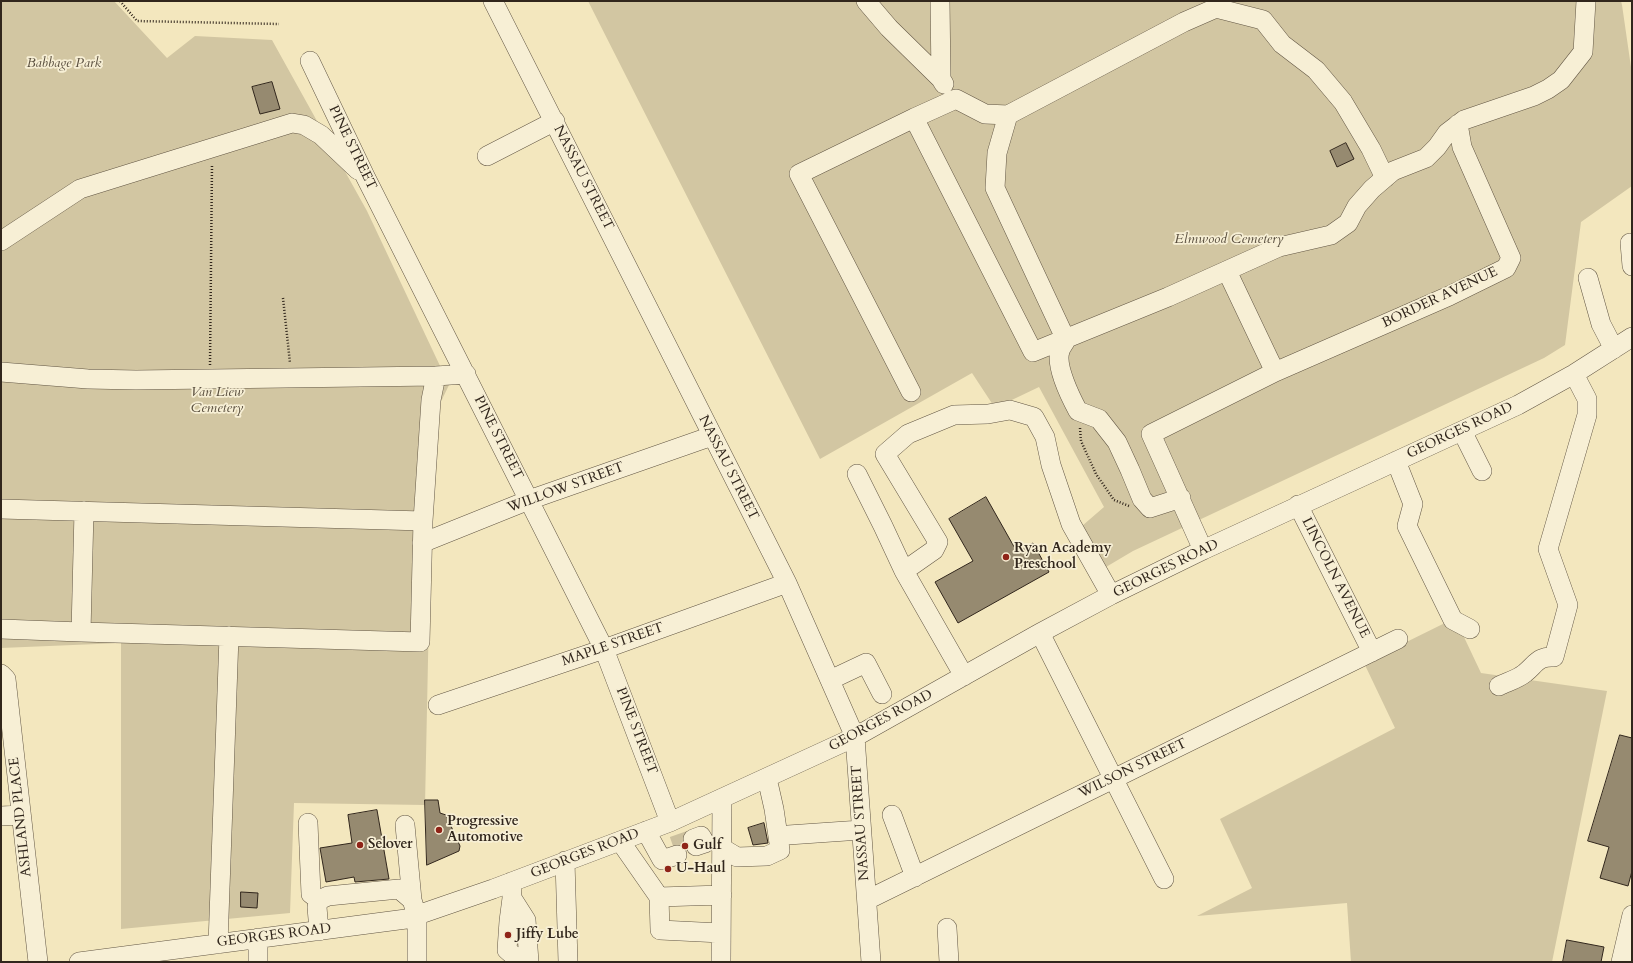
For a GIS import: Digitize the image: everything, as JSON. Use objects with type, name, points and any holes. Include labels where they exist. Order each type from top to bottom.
[{"type":"street","name":"NASSAU STREET","points":[[493,1],[787,583],[855,737],[871,962]]},
{"type":"street","points":[[866,1],[889,28],[941,79],[956,99],[985,114],[1008,115],[1184,22],[1216,8],[1263,20],[1282,44],[1316,70],[1343,102],[1371,149],[1386,178]]},
{"type":"street","points":[[940,1],[941,79]]},
{"type":"street","points":[[914,118],[1033,352],[1066,340],[1168,297],[1279,247],[1331,235],[1348,223],[1357,206],[1372,189],[1393,171],[1426,158],[1447,133],[1458,124],[1464,120],[1534,96],[1561,80],[1583,52],[1586,1]]},
{"type":"street","name":"PINE STREET","points":[[310,61],[365,176],[604,649],[670,822]]},
{"type":"street","points":[[911,392],[799,174],[956,99]]},
{"type":"street","points":[[1008,115],[997,153],[995,188],[1066,340]]},
{"type":"street","points":[[487,156],[554,121]]},
{"type":"street","points":[[1,241],[80,189],[292,122],[304,125],[321,135],[365,176]]},
{"type":"street","name":"BORDER AVENUE","points":[[1180,498],[1151,434],[1275,372],[1449,296],[1506,268],[1511,258],[1462,147],[1458,124]]},
{"type":"street","points":[[1630,242],[1632,266]]},
{"type":"street","points":[[1227,271],[1275,372]]},
{"type":"street","points":[[1588,278],[1601,324],[1622,344]]},
{"type":"street","points":[[1066,340],[1059,352],[1062,377],[1078,411],[1099,419],[1117,442],[1142,499],[1150,508],[1180,498],[1203,550]]},
{"type":"street","name":"GEORGES ROAD","points":[[79,962],[115,959],[258,938],[406,919],[414,908],[511,890],[565,861],[670,822],[855,737],[1040,633],[1111,595],[1298,505],[1518,405],[1574,374],[1622,344]]},
{"type":"street","points":[[1,372],[88,379],[436,376],[466,374]]},
{"type":"street","points":[[1499,686],[1524,674],[1536,662],[1546,656],[1554,656],[1568,605],[1548,549],[1587,415],[1587,399],[1574,374]]},
{"type":"street","points":[[1,629],[420,642],[423,520],[431,400],[436,376]]},
{"type":"street","points":[[904,571],[934,550],[938,542],[885,454],[908,434],[954,415],[988,414],[1010,410],[1034,417],[1045,437],[1051,465],[1071,524],[1111,595]]},
{"type":"street","points":[[1462,431],[1482,471]]},
{"type":"street","name":"WILLOW STREET","points":[[422,543],[529,500],[712,436]]},
{"type":"street","points":[[1396,461],[1414,504],[1407,526],[1453,620],[1470,629]]},
{"type":"street","points":[[856,474],[904,571],[964,676]]},
{"type":"street","name":"LINCOLN AVENUE","points":[[1298,505],[1372,652]]},
{"type":"street","points":[[1,509],[423,520]]},
{"type":"street","points":[[81,632],[84,511]]},
{"type":"street","name":"MAPLE STREET","points":[[438,706],[604,649],[787,583]]},
{"type":"street","points":[[1040,633],[1164,879]]},
{"type":"street","points":[[218,944],[229,636]]},
{"type":"street","name":"WILSON STREET","points":[[867,900],[1398,638]]},
{"type":"street","points":[[830,680],[866,664],[882,694]]},
{"type":"street","name":"ASHLAND PLACE","points":[[1,674],[6,679],[38,962]]},
{"type":"street","points":[[722,840],[737,857],[767,856],[780,850],[774,809],[766,778]]},
{"type":"street","points":[[721,962],[722,798]]},
{"type":"street","points":[[1,816],[21,815]]},
{"type":"street","points":[[892,815],[914,877]]},
{"type":"street","points":[[308,823],[311,894],[319,900]]},
{"type":"street","points":[[405,825],[414,908],[416,962]]},
{"type":"street","points":[[788,835],[861,830]]},
{"type":"street","points":[[646,831],[669,851]]},
{"type":"street","points":[[697,841],[722,840]]},
{"type":"street","points":[[620,841],[659,897],[660,930],[721,933]]},
{"type":"street","points":[[565,861],[568,962]]},
{"type":"street","points":[[319,900],[335,895],[399,890],[414,908]]},
{"type":"street","points":[[511,890],[513,949],[522,962]]},
{"type":"street","points":[[511,890],[526,920],[529,962]]},
{"type":"street","points":[[659,897],[722,895]]},
{"type":"street","points":[[318,931],[317,907],[319,900]]},
{"type":"street","points":[[1621,962],[1632,915]]},
{"type":"street","points":[[947,928],[949,962]]},
{"type":"street","points":[[258,938],[258,962]]},
{"type":"path","points":[[120,1],[137,21],[279,24]]},
{"type":"path","points":[[210,378],[213,147]]},
{"type":"path","points":[[283,298],[291,377]]},
{"type":"path","points":[[1078,411],[1082,441],[1096,474],[1114,500],[1134,509],[1150,508]]},
{"type":"green space","name":"Van Liew Cemetery","points":[[1,1],[114,1],[167,58],[195,36],[272,40],[367,211],[449,385],[433,418],[425,805],[294,803],[290,913],[121,929],[121,643],[1,648]]},
{"type":"green space","name":"Elmwood Cemetery","points":[[588,1],[1621,1],[1632,74],[1632,186],[1581,222],[1565,345],[1544,358],[1133,551],[1106,567],[1082,526],[1104,507],[1039,387],[995,408],[972,373],[820,459]]},
{"type":"green space","points":[[1455,618],[1481,673],[1607,691],[1552,962],[1351,962],[1347,903],[1197,916],[1252,888],[1220,819],[1395,728],[1364,663]]},
{"type":"building","points":[[272,82],[280,109],[260,114],[252,87]]},
{"type":"building","points":[[1346,143],[1354,159],[1337,167],[1330,151]]},
{"type":"building","name":"Ryan Academy Preschool","points":[[986,497],[1017,552],[1033,543],[1049,572],[958,623],[935,582],[973,561],[949,519]]},
{"type":"building","points":[[1620,735],[1632,738],[1632,871],[1628,886],[1600,878],[1609,847],[1588,841]]},
{"type":"building","name":"Progressive Automotive","points":[[425,800],[438,800],[440,813],[446,815],[460,846],[459,851],[427,865]]},
{"type":"building","name":"Selover","points":[[377,810],[389,879],[355,882],[354,877],[326,882],[320,848],[352,843],[348,815]]},
{"type":"building","points":[[764,823],[768,843],[753,845],[748,828]]},
{"type":"building","points":[[241,892],[258,893],[257,908],[241,907]]},
{"type":"building","points":[[1567,940],[1604,947],[1601,962],[1563,962]]},
{"type":"tunnel","points":[[673,846],[693,839]]},
{"type":"place","name":"Ryan Academy Preschool","points":[[1006,557]]},
{"type":"place","name":"Progressive Automotive","points":[[439,830]]},
{"type":"place","name":"Selover","points":[[360,845]]},
{"type":"place","name":"Gulf","points":[[685,846]]},
{"type":"place","name":"U-Haul","points":[[668,869]]},
{"type":"place","name":"Jiffy Lube","points":[[508,935]]},
{"type":"park label","name":"Babbage Park","points":[[64,64]]}]
